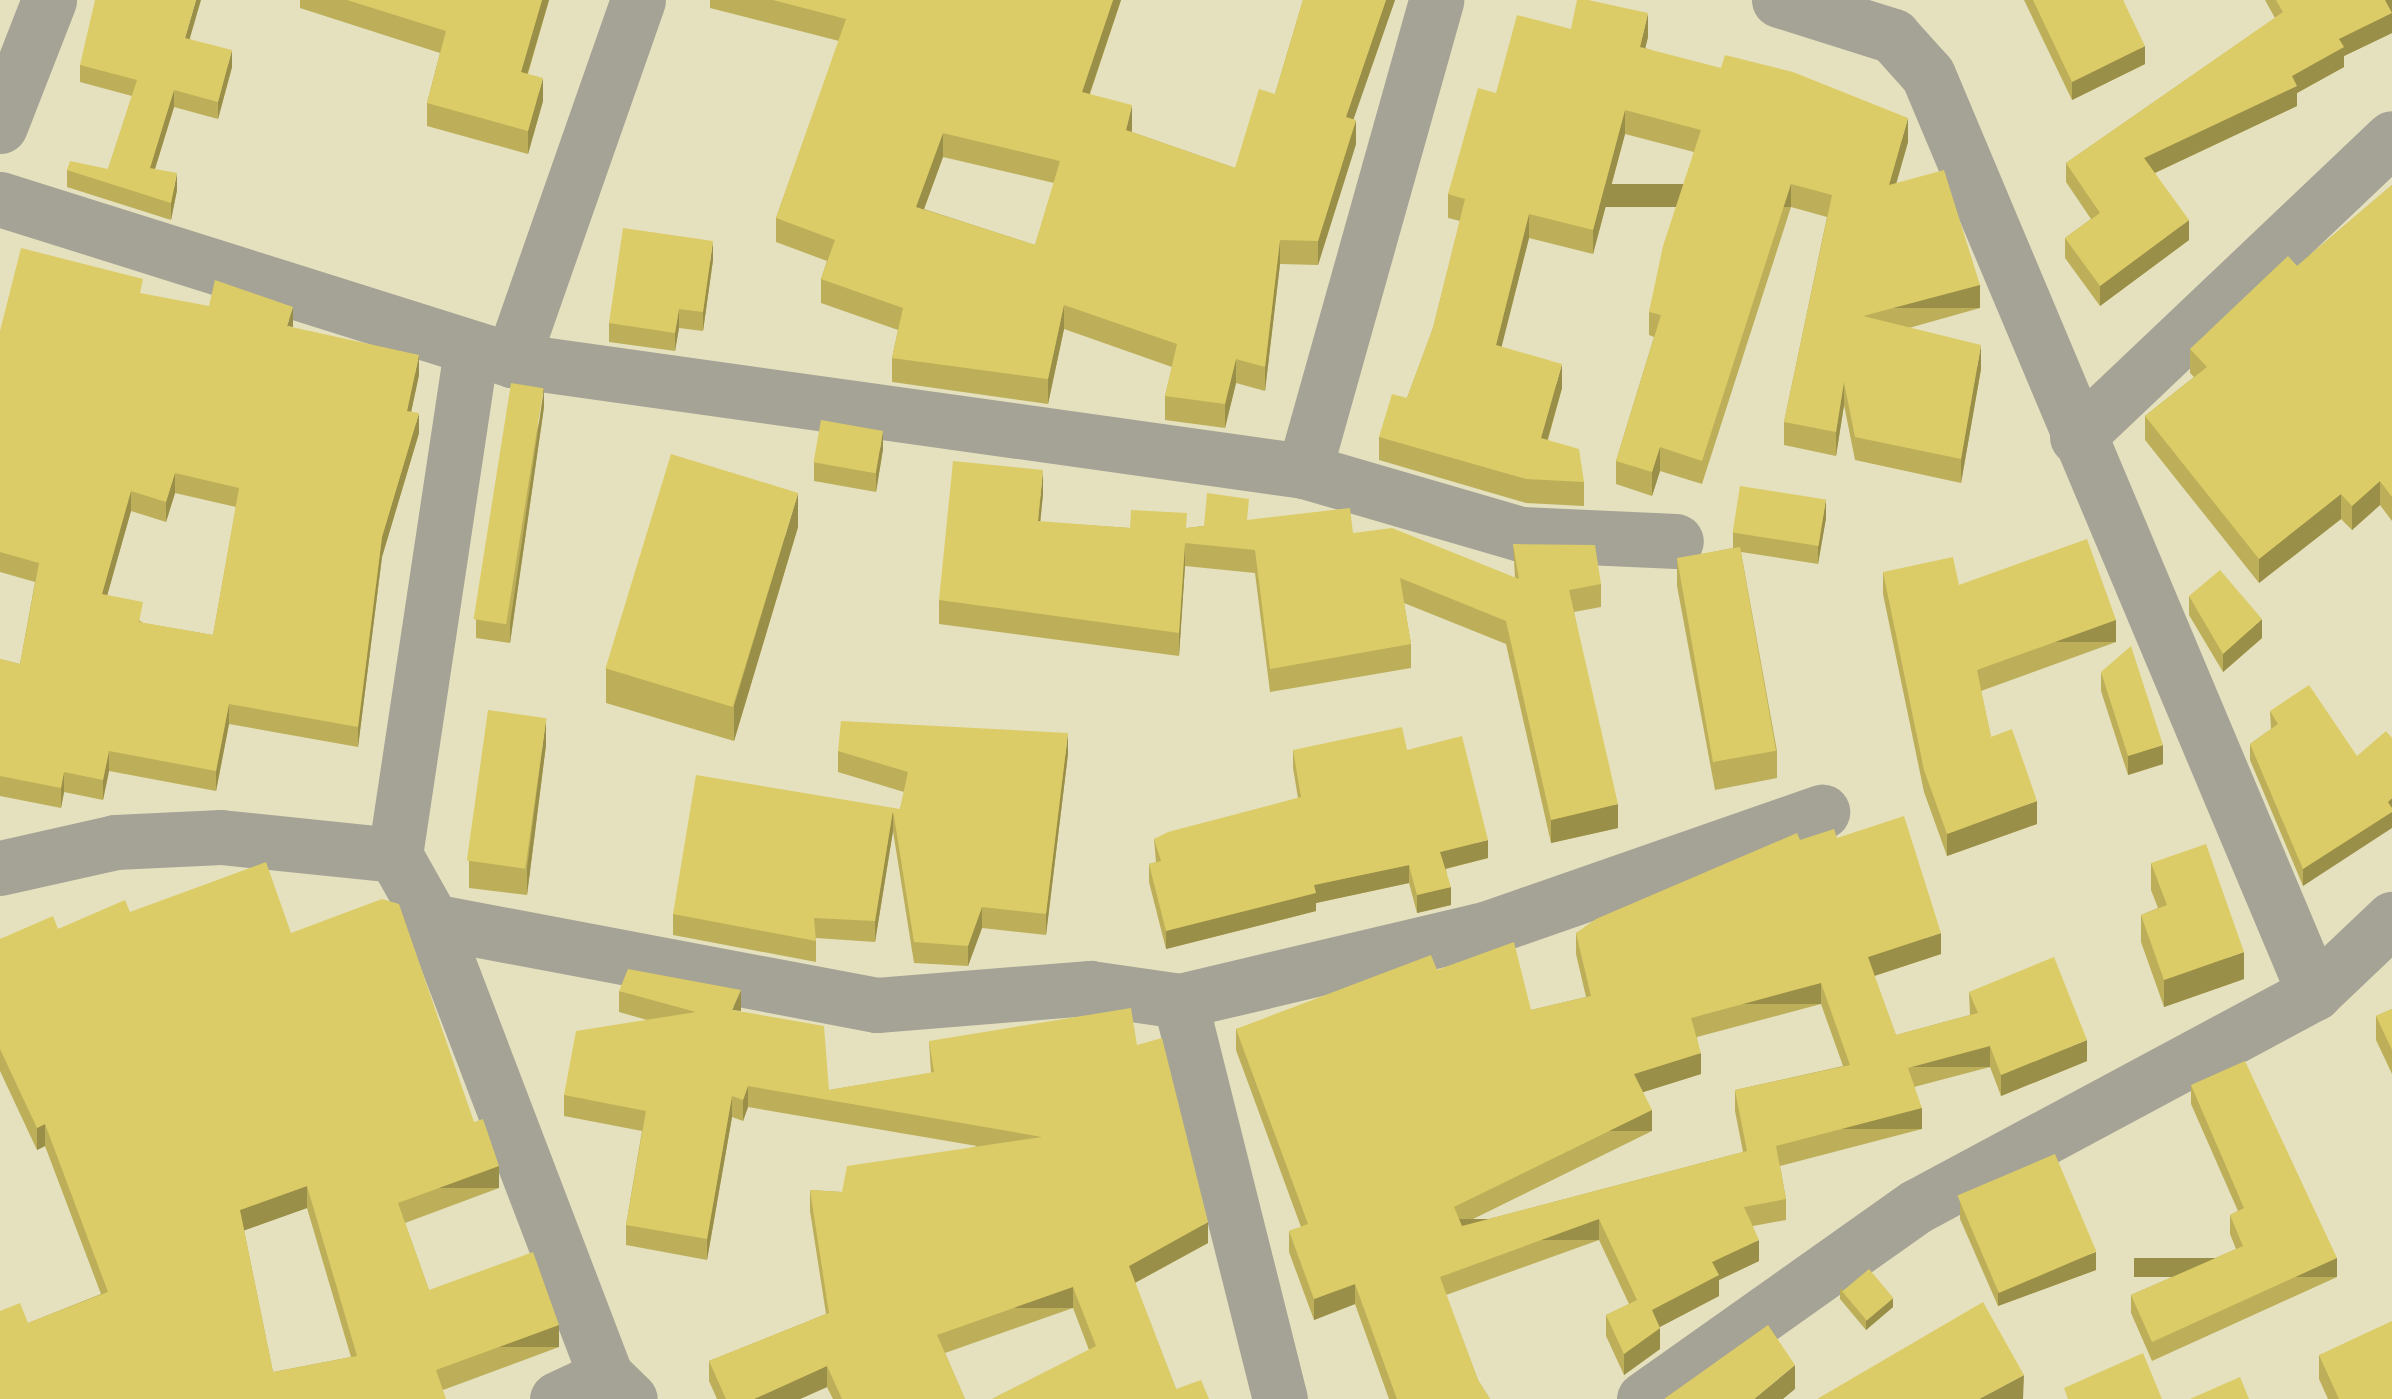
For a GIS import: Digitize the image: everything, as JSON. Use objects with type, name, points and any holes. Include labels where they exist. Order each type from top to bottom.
[{"type":"street","points":[[0,126],[50,0]]},
{"type":"street","points":[[557,1399],[618,1388],[432,921],[395,855],[492,355],[638,0]]},
{"type":"street","points":[[1304,472],[1436,0]]},
{"type":"street","points":[[1779,0],[1894,36],[1928,75],[2314,994]]},
{"type":"street","points":[[2078,437],[2392,138]]},
{"type":"street","points":[[0,199],[492,355],[1304,472],[1522,534],[1676,541]]},
{"type":"street","points":[[432,921],[877,1005],[1090,988],[1180,1002],[1488,928],[1822,812]]},
{"type":"street","points":[[0,868],[115,842],[221,837],[395,855]]},
{"type":"street","points":[[1644,1399],[1917,1206],[2314,994],[2392,919]]},
{"type":"street","points":[[1180,1002],[1280,1399]]},
{"type":"building","points":[[95,0],[196,0],[185,38],[232,50],[218,102],[174,90],[150,168],[177,173],[171,203],[67,170],[70,161],[108,169],[137,80],[80,65]]},
{"type":"building","points":[[347,0],[542,0],[521,72],[543,78],[528,131],[427,103],[446,31]]},
{"type":"building","points":[[773,0],[1113,0],[1082,92],[1132,105],[1126,130],[1235,168],[1259,89],[1275,94],[1303,0],[1386,0],[1346,117],[1356,120],[1318,241],[1280,240],[1265,367],[1236,359],[1225,404],[1165,396],[1177,344],[1064,305],[1048,379],[892,358],[903,308],[821,279],[835,240],[776,218],[846,19]],"holes":[[[943,133],[1060,161],[1035,245],[916,207]]]},
{"type":"building","points":[[1577,0],[1648,13],[1640,47],[1721,68],[1725,55],[1793,72],[1908,118],[1889,185],[1944,170],[1980,285],[1863,316],[1981,345],[1961,459],[1855,437],[1844,382],[1836,432],[1784,422],[1832,195],[1791,184],[1702,461],[1660,447],[1652,472],[1616,461],[1661,315],[1649,312],[1663,246],[1701,130],[1625,110],[1593,230],[1529,214],[1496,345],[1562,364],[1541,438],[1579,449],[1584,482],[1526,479],[1379,437],[1392,394],[1407,398],[1433,328],[1465,199],[1448,194],[1478,88],[1496,93],[1517,15],[1571,29]]},
{"type":"building","points":[[2033,0],[2123,0],[2145,46],[2072,82]]},
{"type":"building","points":[[2276,0],[2385,0],[2392,13],[2339,39],[2344,47],[2292,76],[2297,86],[2144,158],[2189,220],[2100,286],[2065,238],[2100,213],[2066,163],[2283,12]]},
{"type":"building","points":[[2392,185],[2392,497],[2380,481],[2352,506],[2341,494],[2259,559],[2145,416],[2207,367],[2190,349],[2288,256],[2297,266]]},
{"type":"building","points":[[623,228],[713,241],[703,312],[679,309],[675,333],[609,323]]},
{"type":"building","points":[[21,248],[143,279],[140,293],[209,306],[215,280],[293,307],[287,326],[419,355],[407,411],[419,413],[382,537],[358,727],[229,704],[216,771],[109,751],[103,780],[64,772],[61,788],[0,776],[0,659],[20,664],[39,563],[0,552],[0,331]],"holes":[[[175,473],[239,488],[213,635],[139,622],[143,602],[102,594],[131,491],[166,502]]]},
{"type":"building","points":[[511,383],[544,388],[506,624],[474,619]]},
{"type":"building","points":[[821,420],[883,431],[876,473],[814,462]]},
{"type":"building","points":[[671,454],[798,493],[733,707],[606,668]]},
{"type":"building","points":[[953,461],[1043,470],[1038,521],[1130,528],[1131,510],[1187,513],[1186,528],[1204,526],[1207,493],[1249,499],[1247,520],[1350,508],[1353,533],[1392,528],[1519,579],[1513,544],[1595,545],[1601,584],[1569,590],[1618,804],[1551,820],[1506,621],[1400,578],[1411,644],[1270,669],[1255,550],[1185,543],[1179,633],[939,600]]},
{"type":"building","points":[[1740,486],[1826,500],[1819,546],[1733,532]]},
{"type":"building","points":[[2087,539],[2116,620],[1977,670],[1991,737],[2012,729],[2037,801],[1947,834],[1924,770],[1883,572],[1953,557],[1959,585]]},
{"type":"building","points":[[1740,547],[1776,751],[1713,762],[1677,558]]},
{"type":"building","points":[[2220,570],[2262,619],[2223,654],[2189,596]]},
{"type":"building","points":[[2131,646],[2163,745],[2128,756],[2101,672]]},
{"type":"building","points":[[2309,685],[2357,756],[2386,731],[2392,738],[2392,798],[2388,802],[2392,812],[2303,869],[2250,744],[2278,724],[2270,711]]},
{"type":"building","points":[[488,710],[546,718],[525,869],[467,861]]},
{"type":"building","points":[[841,721],[1068,733],[1046,914],[982,907],[968,946],[914,942],[893,810],[875,921],[814,918],[816,941],[673,914],[696,775],[900,809],[908,772],[838,751]]},
{"type":"building","points":[[1402,727],[1407,750],[1462,736],[1488,840],[1440,852],[1451,887],[1417,895],[1409,865],[1314,885],[1316,893],[1166,931],[1149,864],[1161,861],[1154,839],[1301,797],[1293,750]]},
{"type":"building","points":[[1904,816],[1941,933],[1868,957],[1896,1035],[1978,1013],[1969,992],[2054,957],[2087,1040],[2001,1075],[1990,1046],[1908,1068],[1922,1108],[1776,1146],[1786,1199],[1744,1207],[1759,1240],[1712,1262],[1719,1275],[1652,1310],[1660,1328],[1624,1354],[1606,1315],[1637,1300],[1599,1219],[1440,1277],[1478,1380],[1490,1399],[1397,1399],[1355,1284],[1314,1299],[1289,1231],[1308,1224],[1236,1029],[1431,955],[1437,970],[1514,942],[1531,1010],[1591,996],[1576,933],[1596,919],[1797,833],[1800,840],[1834,829],[1837,838]],"holes":[[[1821,983],[1850,1065],[1735,1090],[1747,1151],[1462,1226],[1454,1207],[1652,1110],[1634,1074],[1701,1053],[1691,1018]]]},
{"type":"building","points":[[2206,844],[2244,952],[2164,980],[2141,915],[2167,905],[2151,863]]},
{"type":"building","points":[[266,862],[291,933],[382,899],[399,904],[474,1122],[483,1119],[499,1166],[398,1203],[429,1290],[533,1252],[559,1325],[436,1370],[446,1399],[0,1399],[0,1311],[20,1303],[28,1323],[108,1292],[45,1124],[37,1128],[0,1049],[0,939],[53,916],[58,929],[125,900],[130,912]],"holes":[[[307,1186],[357,1356],[273,1372],[240,1210]]]},
{"type":"building","points":[[628,969],[741,990],[732,1010],[824,1026],[829,1090],[934,1072],[929,1041],[1131,1008],[1137,1045],[1162,1038],[1208,1222],[1129,1266],[1176,1389],[1201,1380],[1209,1399],[992,1399],[1096,1346],[1073,1287],[937,1335],[965,1399],[842,1399],[827,1366],[754,1399],[726,1399],[709,1361],[829,1313],[810,1190],[842,1192],[847,1166],[1042,1137],[748,1086],[743,1100],[732,1096],[707,1239],[626,1225],[646,1111],[564,1095],[576,1031],[696,1012],[619,991]]},
{"type":"building","points":[[2392,1009],[2392,1050],[2376,1016]]},
{"type":"building","points":[[2245,1061],[2337,1258],[2152,1342],[2131,1295],[2243,1246],[2230,1215],[2244,1208],[2191,1085]]},
{"type":"building","points":[[2055,1154],[2096,1252],[1999,1293],[1957,1195]]},
{"type":"building","points":[[1869,1269],[1893,1298],[1867,1321],[1842,1291]]},
{"type":"building","points":[[1983,1302],[2024,1375],[1979,1399],[1817,1399]]},
{"type":"building","points":[[2392,1321],[2392,1399],[2339,1399],[2319,1355]]},
{"type":"building","points":[[1768,1325],[1795,1365],[1754,1399],[1664,1399]]},
{"type":"building","points":[[2143,1353],[2162,1399],[2068,1399],[2064,1388]]},
{"type":"building","points":[[2240,1377],[2249,1399],[2190,1399]]}]
